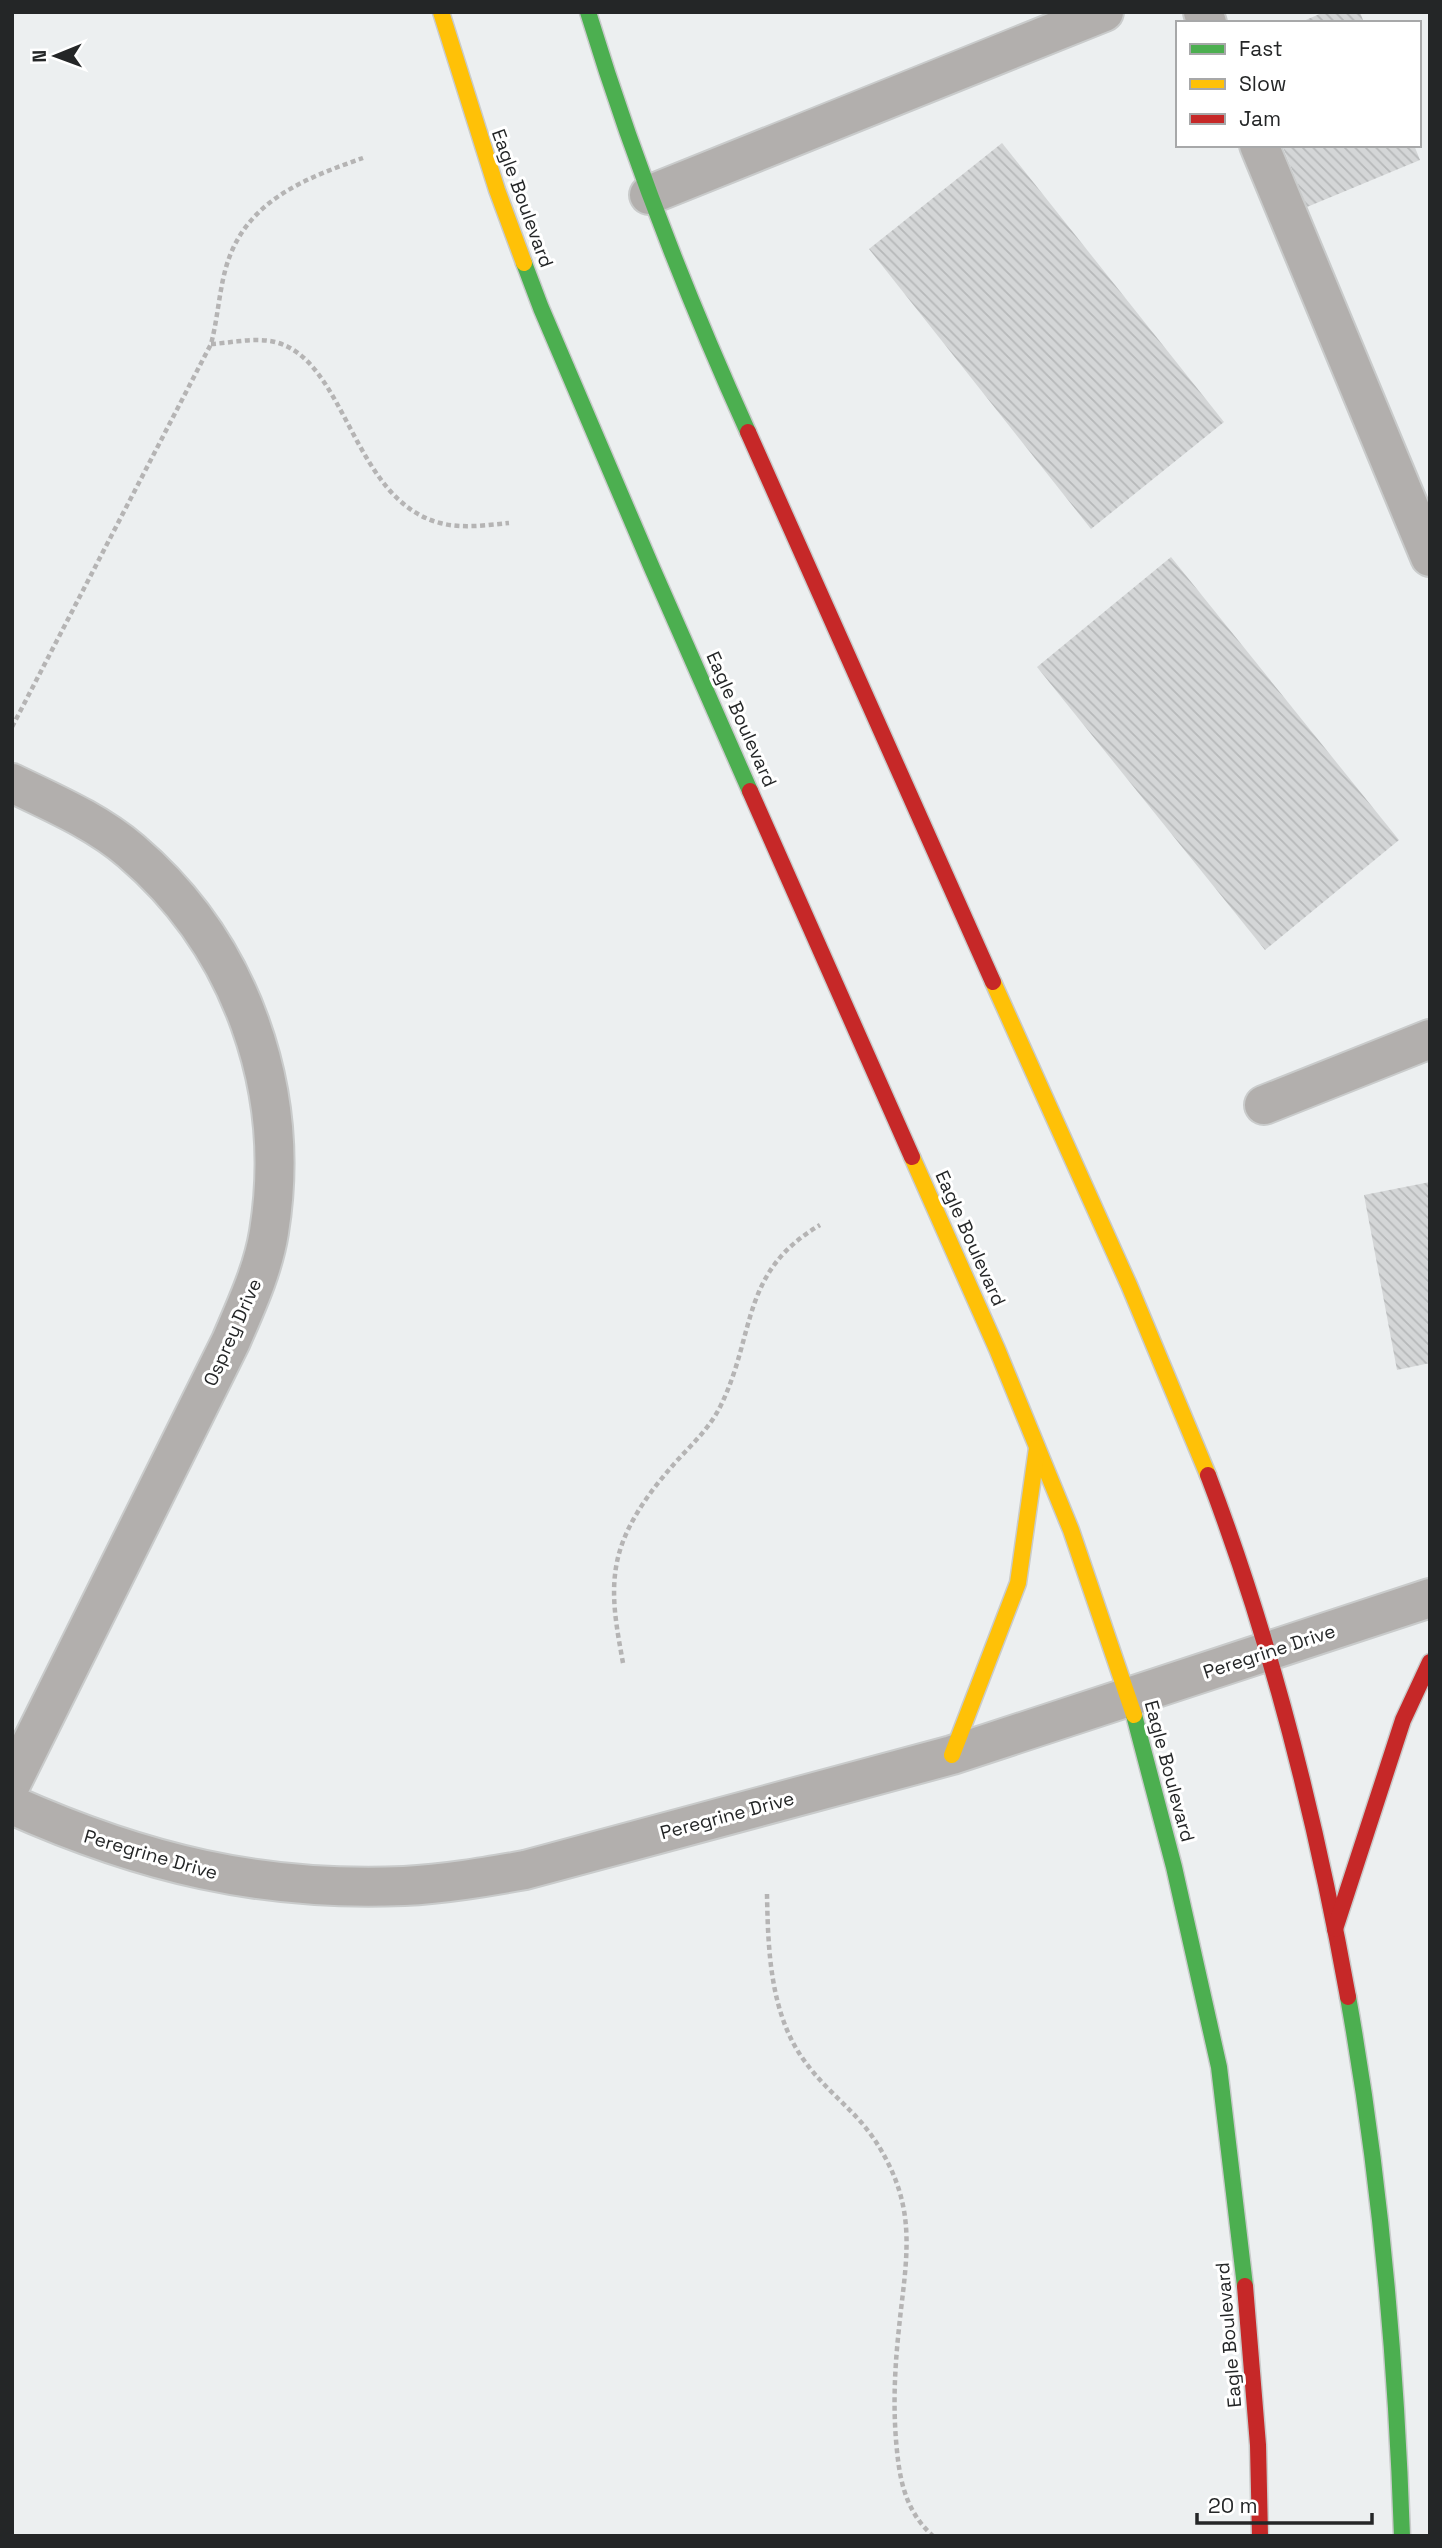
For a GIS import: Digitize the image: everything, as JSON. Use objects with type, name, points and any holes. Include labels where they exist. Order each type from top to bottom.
[{"type":"street","name":"Eagle Boulevard","points":[[441,12],[497,190],[556,345],[997,1349],[1071,1530],[1129,1698],[1174,1867],[1219,2067],[1250,2332],[1258,2445],[1260,2536]]},
{"type":"street","points":[[588,12],[614,98],[701,328],[1141,1315],[1224,1519],[1268,1651],[1296,1755],[1335,1931],[1363,2084],[1385,2253],[1394,2357],[1402,2536]]},
{"type":"street","points":[[649,195],[1104,12]]},
{"type":"street","points":[[1260,147],[1430,557]]},
{"type":"street","name":"Osprey Drive","points":[[12,783],[92,823],[129,850],[168,885],[200,925],[226,965],[247,1015],[265,1071],[273,1125],[274,1180],[269,1233],[255,1286],[231,1341],[12,1783]]},
{"type":"street","points":[[1264,1105],[1430,1039]]},
{"type":"street","points":[[952,1755],[1018,1583],[1038,1446]]},
{"type":"street","name":"Peregrine Drive","points":[[12,1805],[105,1843],[162,1861],[215,1873],[275,1882],[339,1887],[406,1886],[525,1870],[952,1755],[1430,1598]]},
{"type":"street","points":[[1335,1931],[1399,1729],[1430,1662]]},
{"type":"path","points":[[12,727],[211,344],[228,262],[238,239],[255,217],[276,197],[297,184],[363,158]]},
{"type":"path","points":[[211,344],[257,340],[276,342],[302,356],[322,379],[363,454],[383,482],[403,504],[422,516],[440,523],[461,526],[509,523]]},
{"type":"path","points":[[623,1663],[613,1603],[614,1574],[626,1535],[648,1496],[708,1427],[721,1405],[758,1293],[769,1269],[799,1237],[820,1225]]},
{"type":"path","points":[[767,1894],[773,1980],[790,2036],[821,2083],[863,2124],[894,2176],[902,2199],[907,2249],[895,2381],[898,2468],[902,2490],[912,2510],[933,2536]]},
{"type":"building","points":[[1324,12],[1360,12],[1363,21],[1304,21]]},
{"type":"building","points":[[1002,143],[1224,422],[1091,529],[869,249]]},
{"type":"building","points":[[1283,147],[1415,147],[1420,160],[1307,207]]},
{"type":"building","points":[[1171,557],[1399,840],[1265,950],[1037,667]]},
{"type":"building","points":[[1430,1182],[1430,1363],[1397,1370],[1364,1195]]},
{"type":"traffic: fast","points":[[588,12],[661,225],[748,432]]},
{"type":"traffic: fast","points":[[524,263],[652,568],[750,791]]},
{"type":"traffic: fast","points":[[1134,1715],[1174,1867],[1219,2067],[1245,2286]]},
{"type":"traffic: fast","points":[[1348,1997],[1369,2131],[1385,2265],[1396,2400],[1402,2536]]},
{"type":"traffic: slow","points":[[441,12],[497,190],[524,263]]},
{"type":"traffic: slow","points":[[993,982],[1129,1285],[1208,1475]]},
{"type":"traffic: slow","points":[[912,1157],[997,1349],[1071,1530],[1134,1715]]},
{"type":"traffic: slow","points":[[952,1755],[1018,1583],[1037,1448]]},
{"type":"traffic: jam","points":[[748,432],[993,982]]},
{"type":"traffic: jam","points":[[750,791],[912,1157]]},
{"type":"traffic: jam","points":[[1208,1475],[1252,1602],[1290,1732],[1322,1864],[1348,1997]]},
{"type":"traffic: jam","points":[[1335,1929],[1403,1720],[1430,1662]]},
{"type":"traffic: jam","points":[[1245,2286],[1258,2445],[1260,2536]]}]
